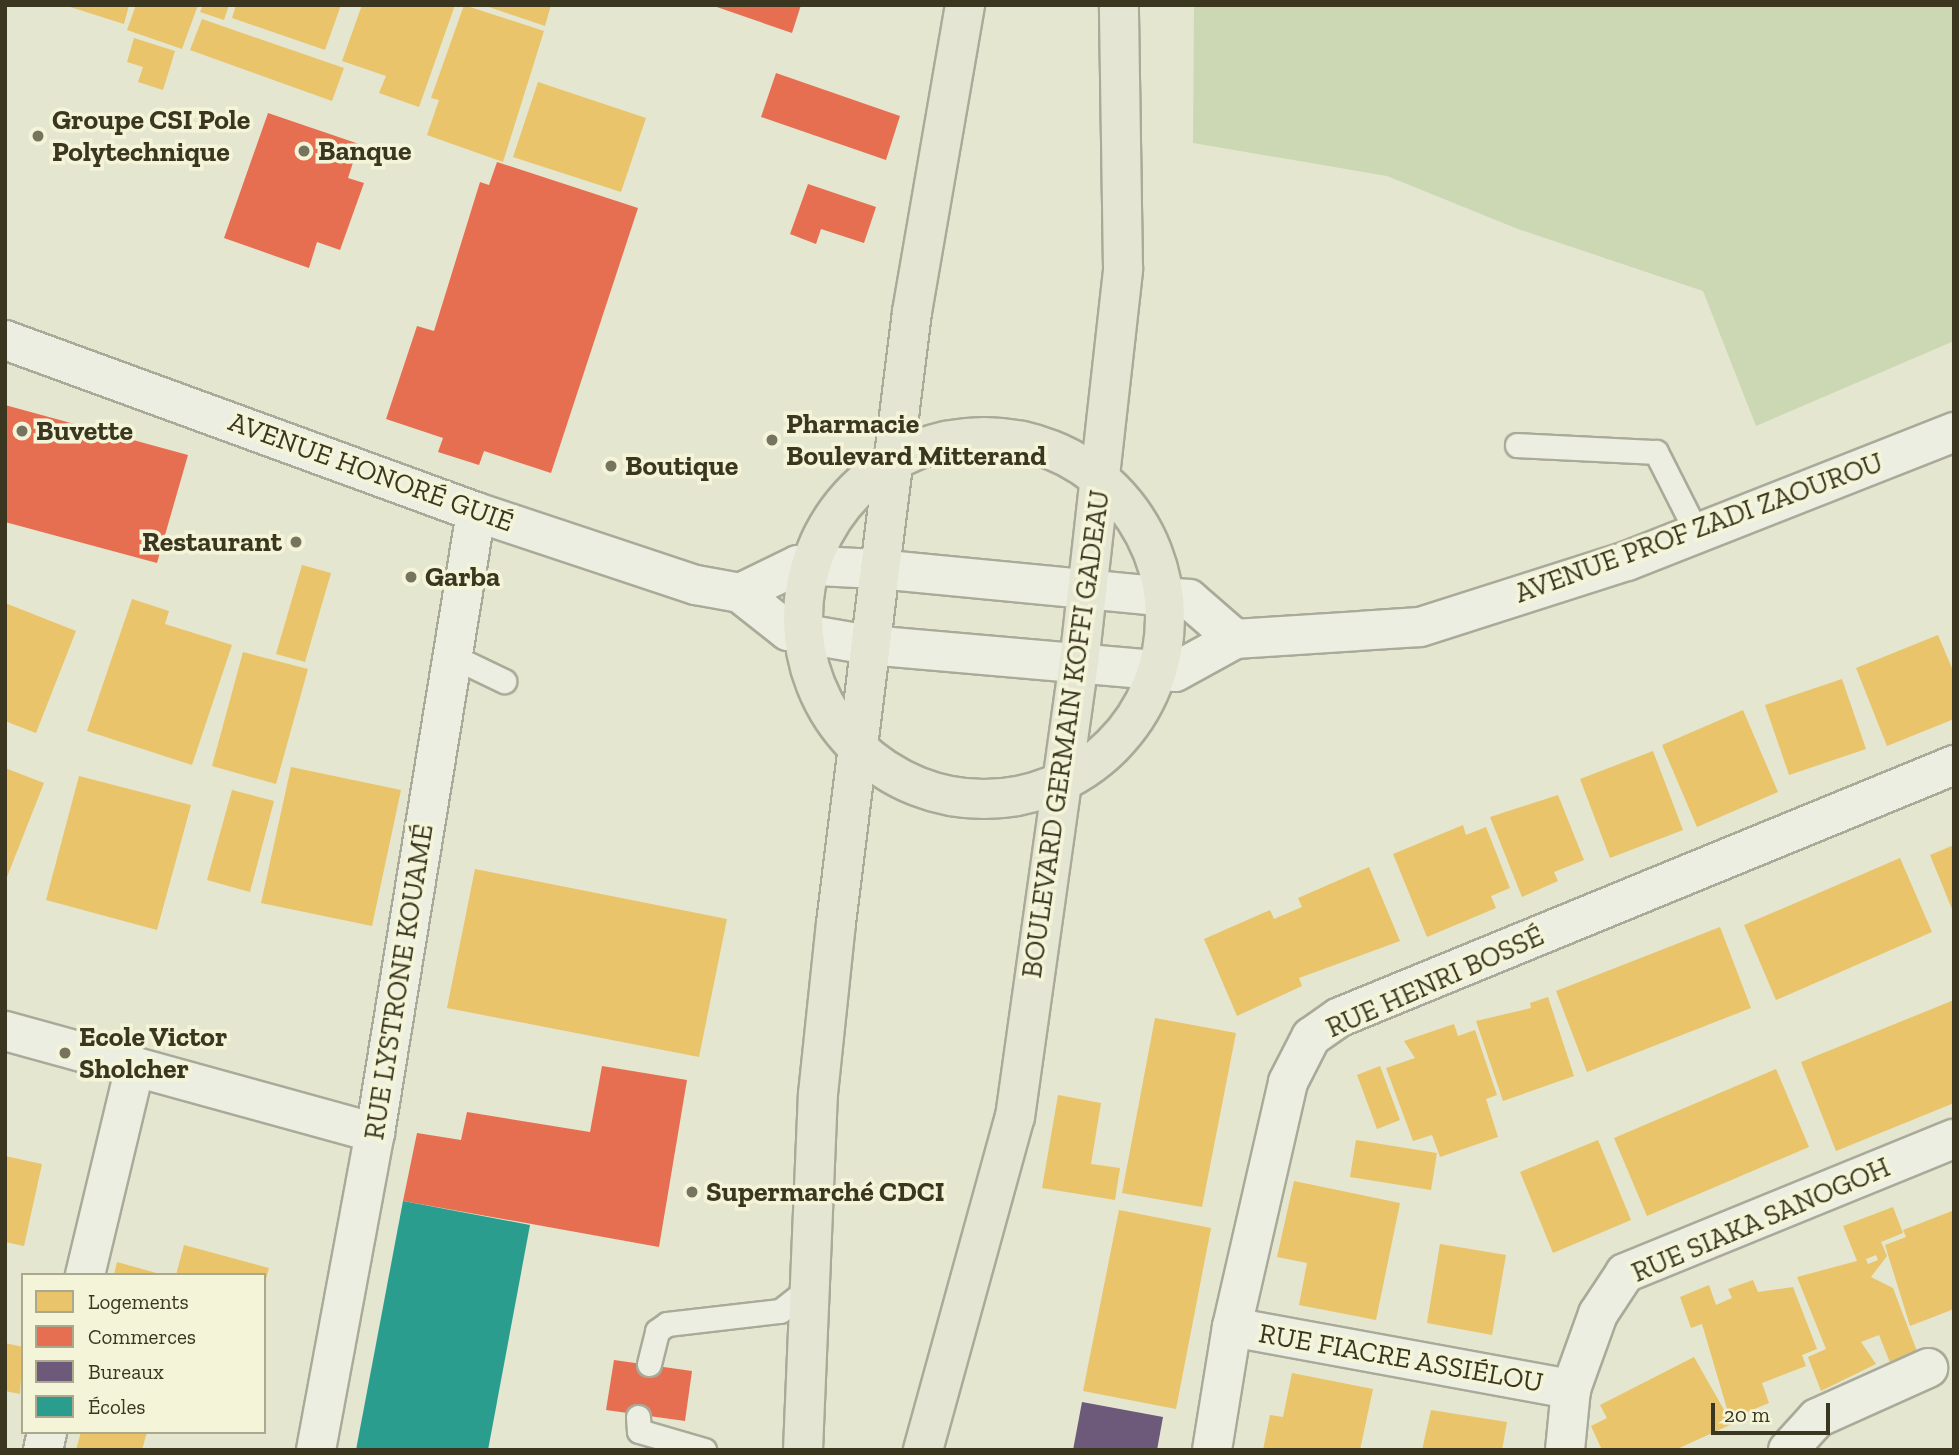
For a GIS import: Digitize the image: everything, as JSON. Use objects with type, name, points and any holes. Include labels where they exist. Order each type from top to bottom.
[{"type":"main road","points":[[803,1450],[806,1291],[818,1094],[836,923],[892,460],[965,5]]},
{"type":"main road","name":"BOULEVARD GERMAIN KOFFI GADEAU","points":[[923,1450],[1015,1117],[1079,663],[1123,268],[1119,5]]},
{"type":"main road","points":[[992,437],[1034,442],[1101,476],[1141,527],[1164,596],[1166,629],[1158,670],[1124,732],[1062,780],[1002,799],[947,795],[899,778],[857,746],[824,703],[804,634],[811,565],[846,502],[892,460],[963,438],[992,437]]},
{"type":"street","name":"AVENUE HONORÉ GUIÉ","points":[[6,341],[476,512],[696,585],[740,593],[788,631],[869,645],[1175,672],[1235,639]]},
{"type":"street","name":"AVENUE PROF ZADI ZAOUROU","points":[[1235,639],[1420,627],[1697,533],[1954,432]]},
{"type":"street","name":"RUE LYSTRONE KOUAMÉ","points":[[316,1450],[375,1133],[476,512]]},
{"type":"street","points":[[740,593],[798,565],[1089,587],[1189,599],[1235,639]]},
{"type":"street","name":"RUE HENRI BOSSÉ","points":[[1212,1450],[1232,1327],[1287,1082],[1311,1037],[1340,1017],[1954,765]]},
{"type":"street","points":[[5,1031],[375,1133]]},
{"type":"street","points":[[85,1273],[135,1067]]},
{"type":"street","name":"RUE SIAKA SANOGOH","points":[[1564,1450],[1571,1389],[1598,1314],[1625,1273],[1954,1139]]},
{"type":"street","name":"RUE FIACRE ASSIÉLOU","points":[[1232,1327],[1571,1389]]},
{"type":"street","points":[[1788,1450],[1816,1418],[1928,1368]]},
{"type":"lane","points":[[1517,445],[1656,452],[1697,533]]},
{"type":"lane","points":[[452,656],[504,681]]},
{"type":"lane","points":[[649,1364],[657,1331],[667,1324],[780,1311],[806,1291]]},
{"type":"lane","points":[[638,1417],[639,1431],[704,1450]]},
{"type":"green space","points":[[1194,5],[1954,5],[1954,341],[1756,426],[1703,291],[1518,229],[1387,176],[1193,143]]},
{"type":"building: Logements","points":[[64,5],[129,5],[124,24]]},
{"type":"building: Logements","points":[[136,5],[198,5],[182,49],[127,30]]},
{"type":"building: Logements","points":[[203,5],[229,5],[224,20],[200,12]]},
{"type":"building: Logements","points":[[236,5],[341,5],[325,50],[232,18]]},
{"type":"building: Logements","points":[[362,5],[455,5],[419,107],[379,93],[386,76],[342,61]]},
{"type":"building: Logements","points":[[464,5],[544,31],[503,162],[427,135],[439,100],[431,98]]},
{"type":"building: Logements","points":[[483,5],[551,5],[545,26]]},
{"type":"building: Logements","points":[[202,19],[344,68],[332,101],[190,50]]},
{"type":"building: Logements","points":[[134,38],[175,51],[163,90],[138,82],[143,67],[127,62]]},
{"type":"building: Logements","points":[[538,82],[646,118],[621,192],[513,157]]},
{"type":"building: Logements","points":[[302,565],[331,573],[305,662],[276,654]]},
{"type":"building: Logements","points":[[132,599],[169,611],[165,624],[232,645],[192,765],[87,731]]},
{"type":"building: Logements","points":[[5,603],[76,631],[36,733],[5,721]]},
{"type":"building: Logements","points":[[1938,635],[1954,673],[1954,719],[1887,746],[1856,668]]},
{"type":"building: Logements","points":[[243,652],[308,669],[276,784],[212,766]]},
{"type":"building: Logements","points":[[1842,679],[1866,749],[1789,775],[1765,705]]},
{"type":"building: Logements","points":[[1743,710],[1778,792],[1697,827],[1662,745]]},
{"type":"building: Logements","points":[[1653,751],[1683,830],[1610,858],[1580,779]]},
{"type":"building: Logements","points":[[291,767],[401,790],[372,926],[261,903]]},
{"type":"building: Logements","points":[[5,768],[44,783],[5,882]]},
{"type":"building: Logements","points":[[79,776],[191,805],[157,930],[46,900]]},
{"type":"building: Logements","points":[[232,790],[274,801],[250,892],[207,880]]},
{"type":"building: Logements","points":[[1558,795],[1584,860],[1554,872],[1558,881],[1522,897],[1490,817]]},
{"type":"building: Logements","points":[[1463,825],[1466,835],[1486,827],[1510,888],[1491,896],[1496,908],[1427,937],[1393,854]]},
{"type":"building: Logements","points":[[1954,845],[1954,914],[1930,855]]},
{"type":"building: Logements","points":[[1900,858],[1932,932],[1776,1000],[1744,925]]},
{"type":"building: Logements","points":[[1369,867],[1400,941],[1299,978],[1302,986],[1237,1016],[1204,939],[1270,910],[1274,919],[1302,907],[1298,898]]},
{"type":"building: Logements","points":[[475,869],[727,919],[699,1057],[447,1008]]},
{"type":"building: Logements","points":[[1720,927],[1751,1008],[1587,1072],[1556,991]]},
{"type":"building: Logements","points":[[1548,997],[1574,1076],[1503,1101],[1476,1021],[1531,1008],[1530,1003]]},
{"type":"building: Logements","points":[[1954,1000],[1954,1103],[1836,1151],[1801,1062]]},
{"type":"building: Logements","points":[[1155,1018],[1236,1033],[1202,1207],[1122,1193]]},
{"type":"building: Logements","points":[[1454,1024],[1458,1036],[1475,1030],[1497,1095],[1486,1099],[1498,1137],[1440,1157],[1432,1135],[1413,1141],[1386,1068],[1415,1058],[1404,1041]]},
{"type":"building: Logements","points":[[1380,1066],[1400,1120],[1377,1129],[1357,1075]]},
{"type":"building: Logements","points":[[1776,1069],[1809,1147],[1647,1216],[1614,1138]]},
{"type":"building: Logements","points":[[1058,1095],[1101,1103],[1091,1164],[1120,1168],[1115,1200],[1042,1188]]},
{"type":"building: Logements","points":[[1356,1140],[1437,1153],[1431,1190],[1350,1177]]},
{"type":"building: Logements","points":[[1598,1140],[1631,1220],[1553,1253],[1520,1172]]},
{"type":"building: Logements","points":[[5,1156],[42,1164],[24,1246],[5,1242]]},
{"type":"building: Logements","points":[[1294,1181],[1400,1203],[1376,1320],[1299,1305],[1307,1263],[1277,1257]]},
{"type":"building: Logements","points":[[1893,1207],[1903,1233],[1881,1242],[1887,1256],[1871,1277],[1893,1288],[1918,1354],[1891,1365],[1879,1335],[1861,1342],[1876,1364],[1821,1391],[1808,1357],[1826,1349],[1797,1277],[1857,1261],[1843,1226]],"holes":[[[1876,1255],[1878,1260],[1868,1264],[1866,1259]]]},
{"type":"building: Logements","points":[[1119,1210],[1211,1228],[1176,1409],[1083,1391]]},
{"type":"building: Logements","points":[[1952,1211],[1954,1309],[1910,1326],[1885,1245],[1906,1237],[1903,1230]]},
{"type":"building: Logements","points":[[1440,1244],[1506,1255],[1492,1335],[1427,1323]]},
{"type":"building: Logements","points":[[184,1245],[269,1268],[266,1279],[266,1273],[177,1273]]},
{"type":"building: Logements","points":[[117,1262],[156,1273],[114,1273]]},
{"type":"building: Logements","points":[[1753,1280],[1758,1292],[1793,1287],[1817,1349],[1802,1355],[1806,1366],[1762,1383],[1769,1403],[1730,1419],[1702,1324],[1691,1328],[1680,1297],[1709,1285],[1716,1305],[1732,1298],[1728,1289]]},
{"type":"building: Logements","points":[[5,1343],[21,1347],[21,1378],[20,1394],[5,1391]]},
{"type":"building: Logements","points":[[1694,1357],[1732,1424],[1675,1450],[1602,1450],[1591,1426],[1607,1418],[1600,1405]]},
{"type":"building: Logements","points":[[1292,1373],[1373,1389],[1360,1450],[1263,1450],[1270,1415],[1283,1417]]},
{"type":"building: Logements","points":[[1431,1410],[1507,1422],[1502,1450],[1422,1450]]},
{"type":"building: Logements","points":[[80,1434],[146,1434],[142,1450],[76,1450]]},
{"type":"building: Commerces","points":[[711,5],[801,5],[792,33]]},
{"type":"building: Commerces","points":[[776,73],[900,116],[886,160],[761,117]]},
{"type":"building: Commerces","points":[[268,113],[359,144],[348,178],[364,183],[340,250],[317,242],[309,268],[224,238]]},
{"type":"building: Commerces","points":[[497,162],[638,208],[551,473],[484,451],[479,465],[438,452],[443,438],[386,419],[417,326],[434,331],[480,182],[489,185]]},
{"type":"building: Commerces","points":[[808,184],[876,207],[864,243],[821,229],[816,244],[790,234]]},
{"type":"building: Commerces","points":[[5,405],[188,455],[157,563],[5,522]]},
{"type":"building: Commerces","points":[[602,1066],[687,1080],[659,1247],[403,1201],[417,1133],[461,1140],[467,1112],[590,1132]]},
{"type":"building: Commerces","points":[[614,1360],[692,1371],[685,1421],[606,1410]]},
{"type":"building: Bureaux","points":[[1082,1402],[1163,1417],[1157,1450],[1073,1450]]},
{"type":"building: Écoles","points":[[403,1201],[530,1225],[488,1450],[356,1450]]},
{"type":"place","name":"Groupe CSI Pole Polytechnique","points":[[38,136]]},
{"type":"place","name":"Banque","points":[[304,151]]},
{"type":"place","name":"Buvette","points":[[22,431]]},
{"type":"place","name":"Pharmacie Boulevard Mitterand","points":[[772,440]]},
{"type":"place","name":"Boutique","points":[[611,466]]},
{"type":"place","name":"Restaurant","points":[[296,542]]},
{"type":"place","name":"Garba","points":[[411,577]]},
{"type":"place","name":"Ecole Victor Sholcher","points":[[65,1053]]},
{"type":"place","name":"Supermarché CDCI","points":[[692,1192]]}]
